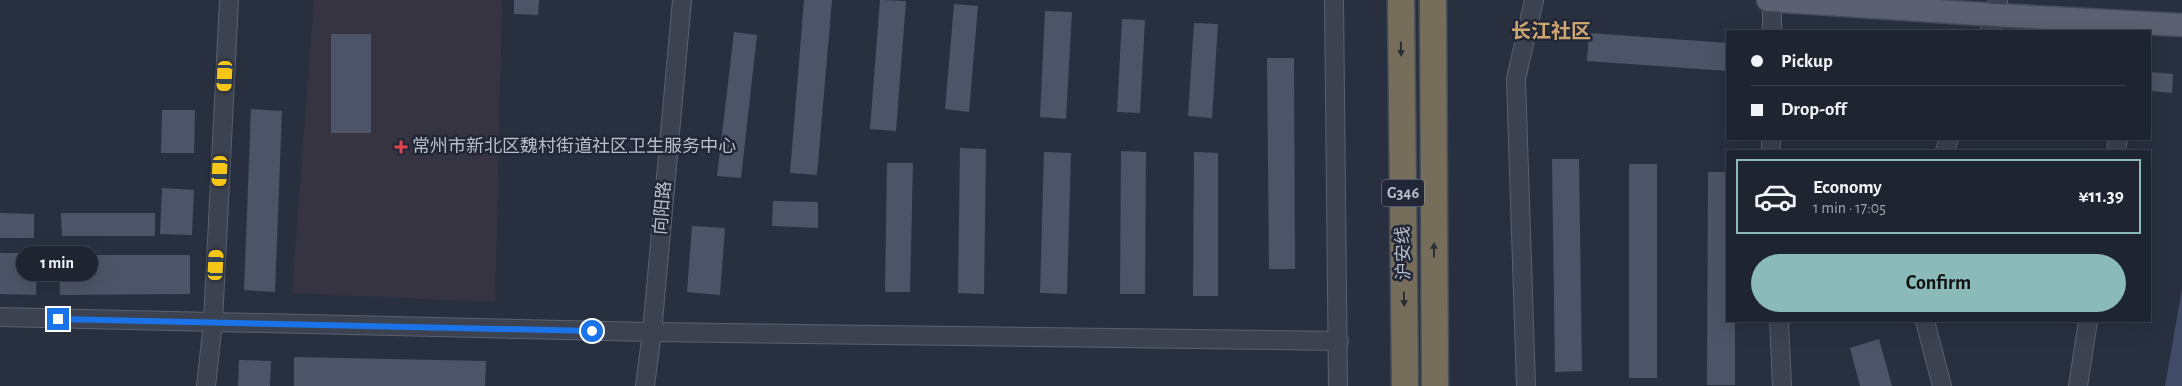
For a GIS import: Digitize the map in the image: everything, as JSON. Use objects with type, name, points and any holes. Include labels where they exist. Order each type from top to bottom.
[{"type":"highway","name":"沪安线","points":[[1401,0],[1405,386]]},
{"type":"highway","name":"沪安线","points":[[1433,0],[1435,386]]},
{"type":"main road","points":[[1768,0],[1994,16],[2177,25]]},
{"type":"street","points":[[206,386],[213,322],[229,0]]},
{"type":"street","name":"向阳路","points":[[645,386],[652,332],[682,0]]},
{"type":"street","points":[[1334,0],[1338,386]]},
{"type":"street","points":[[1526,386],[1516,79],[1534,0]]},
{"type":"street","points":[[1772,0],[1772,30]]},
{"type":"street","points":[[0,318],[652,332],[1339,342]]},
{"type":"street","points":[[1779,322],[1782,386]]},
{"type":"street","points":[[1925,322],[1942,386]]},
{"type":"street","points":[[2078,386],[2088,322]]},
{"type":"shaded area","name":"常州市新北区魏村街道社区卫生服务中心","points":[[314,0],[502,0],[495,302],[292,293]]},
{"type":"water","points":[[2182,289],[2182,386],[2165,386]]},
{"type":"building","points":[[514,0],[539,0],[538,15],[514,14]]},
{"type":"building","points":[[804,0],[832,0],[817,175],[790,173]]},
{"type":"building","points":[[880,0],[906,1],[896,131],[870,129]]},
{"type":"building","points":[[954,4],[978,6],[969,112],[945,109]]},
{"type":"building","points":[[1045,11],[1072,12],[1066,119],[1040,117]]},
{"type":"building","points":[[1122,19],[1145,20],[1140,113],[1117,112]]},
{"type":"building","points":[[1194,23],[1218,24],[1212,118],[1188,116]]},
{"type":"building","points":[[734,32],[757,35],[741,178],[717,176]]},
{"type":"building","points":[[1589,33],[1726,43],[1726,71],[1587,61]]},
{"type":"building","points":[[331,34],[371,34],[371,133],[331,133]]},
{"type":"building","points":[[1267,58],[1294,58],[1295,269],[1269,269]]},
{"type":"building","points":[[2151,72],[2173,74],[2172,93],[2151,91]]},
{"type":"building","points":[[251,109],[282,111],[275,292],[244,290]]},
{"type":"building","points":[[162,110],[195,110],[194,153],[161,153]]},
{"type":"building","points":[[960,148],[986,149],[984,294],[958,293]]},
{"type":"building","points":[[1121,151],[1146,152],[1145,294],[1120,294]]},
{"type":"building","points":[[1044,152],[1071,153],[1067,294],[1040,293]]},
{"type":"building","points":[[1194,152],[1218,153],[1218,296],[1193,296]]},
{"type":"building","points":[[1552,159],[1579,159],[1582,371],[1555,372]]},
{"type":"building","points":[[887,163],[913,163],[910,292],[885,292]]},
{"type":"building","points":[[1629,164],[1657,164],[1657,378],[1629,378]]},
{"type":"building","points":[[1708,172],[1726,172],[1726,322],[1735,322],[1735,385],[1707,385]]},
{"type":"building","points":[[162,188],[194,190],[192,235],[160,234]]},
{"type":"building","points":[[773,201],[818,202],[818,228],[772,226]]},
{"type":"building","points":[[0,213],[34,214],[34,238],[0,238]]},
{"type":"building","points":[[61,213],[155,213],[155,236],[62,236]]},
{"type":"building","points":[[692,226],[725,228],[720,295],[687,292]]},
{"type":"building","points":[[0,253],[37,253],[36,295],[0,294]]},
{"type":"building","points":[[59,255],[190,255],[190,294],[60,295]]},
{"type":"building","points":[[1879,339],[1892,386],[1860,386],[1850,348]]},
{"type":"building","points":[[294,357],[486,361],[485,386],[294,386]]},
{"type":"building","points":[[239,360],[271,361],[270,386],[238,386]]},
{"type":"place","name":"常州市新北区魏村街道社区卫生服务中心","points":[[401,147]]},
{"type":"district","name":"长江社区","points":[[1551,32]]},
{"type":"route","points":[[58,319],[592,331]]}]
